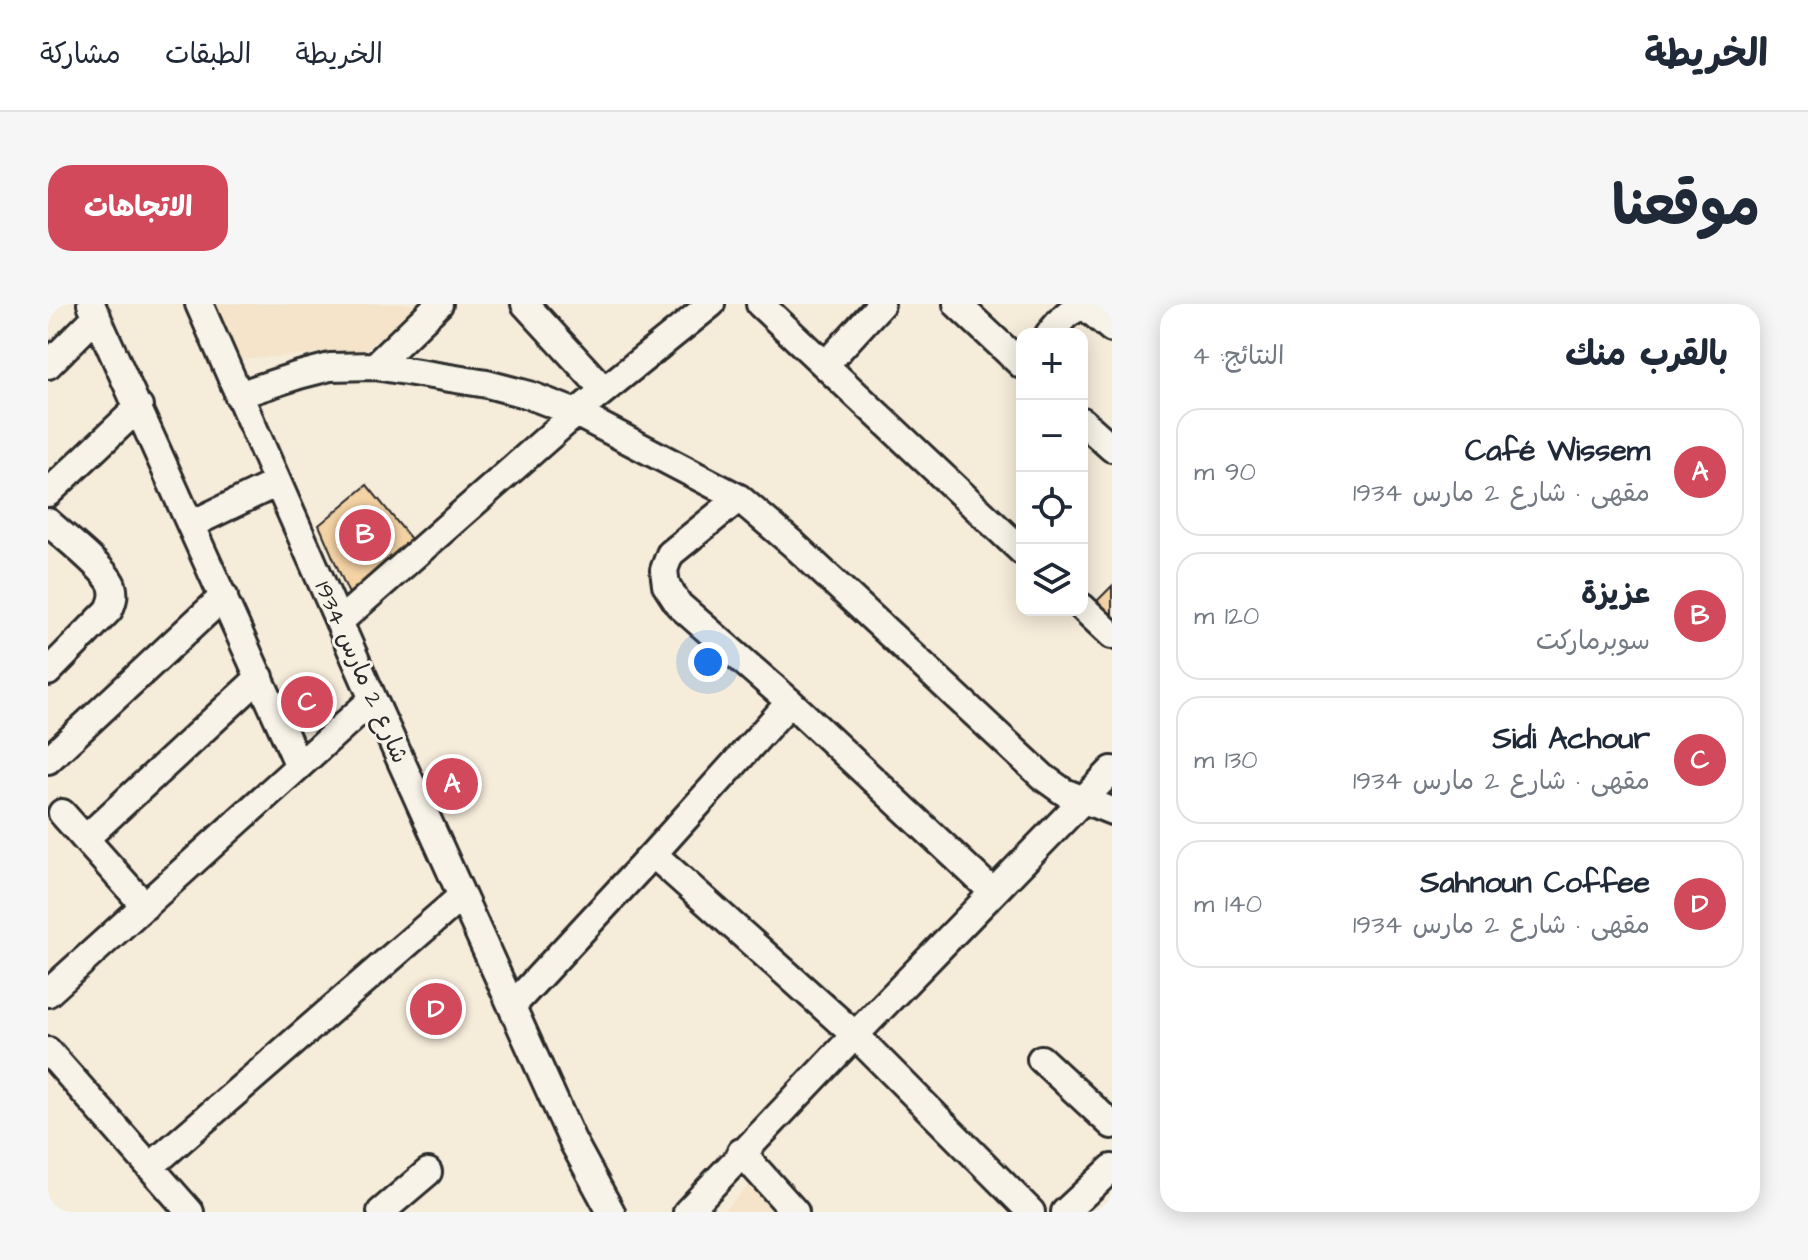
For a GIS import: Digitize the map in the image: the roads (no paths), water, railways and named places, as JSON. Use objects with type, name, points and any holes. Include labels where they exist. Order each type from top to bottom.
[{"type":"street","name":"شارع 2 مارس 1934","points":[[199,304],[573,1142],[611,1212]]},
{"type":"street","points":[[375,366],[439,304]]},
{"type":"street","points":[[525,304],[604,390]]},
{"type":"street","points":[[339,622],[576,413],[711,304]]},
{"type":"street","points":[[760,304],[1016,545]]},
{"type":"street","points":[[825,365],[881,304]]},
{"type":"street","points":[[957,304],[1016,359]]},
{"type":"street","points":[[1054,328],[1076,307],[1086,307],[1112,329]]},
{"type":"street","points":[[48,365],[94,310],[299,766]]},
{"type":"street","points":[[238,395],[330,367],[375,366],[487,384],[529,395],[576,413],[739,498],[793,544],[1043,777],[1064,792],[1112,811]]},
{"type":"street","points":[[48,493],[139,407]]},
{"type":"street","points":[[1088,426],[1112,448]]},
{"type":"street","points":[[192,524],[277,483]]},
{"type":"street","points":[[739,498],[670,554],[664,570],[666,585],[679,605],[790,702],[993,892]]},
{"type":"street","points":[[48,522],[101,570],[111,583],[114,597],[109,610],[48,672]]},
{"type":"street","points":[[48,760],[224,596]]},
{"type":"street","points":[[1088,613],[1112,635]]},
{"type":"street","points":[[85,839],[260,677]]},
{"type":"street","points":[[48,993],[373,699]]},
{"type":"street","points":[[512,1006],[790,702]]},
{"type":"street","points":[[687,1212],[741,1152],[1112,770]]},
{"type":"street","points":[[53,812],[85,839],[145,906]]},
{"type":"street","points":[[653,854],[855,1035],[1031,1212]]},
{"type":"street","points":[[150,1167],[462,896]]},
{"type":"street","points":[[48,1051],[190,1212]]},
{"type":"street","points":[[1041,1059],[1112,1125]]},
{"type":"street","points":[[741,1152],[795,1212]]},
{"type":"street","points":[[1065,1212],[1112,1168]]},
{"type":"street","points":[[381,1212],[428,1172]]},
{"type":"place","name":"عزيزة","points":[[365,535]]},
{"type":"place","name":"Sidi Achour","points":[[307,702]]},
{"type":"place","name":"Café Wissem","points":[[452,784]]},
{"type":"place","name":"Sahnoun Coffee","points":[[436,1009]]}]
